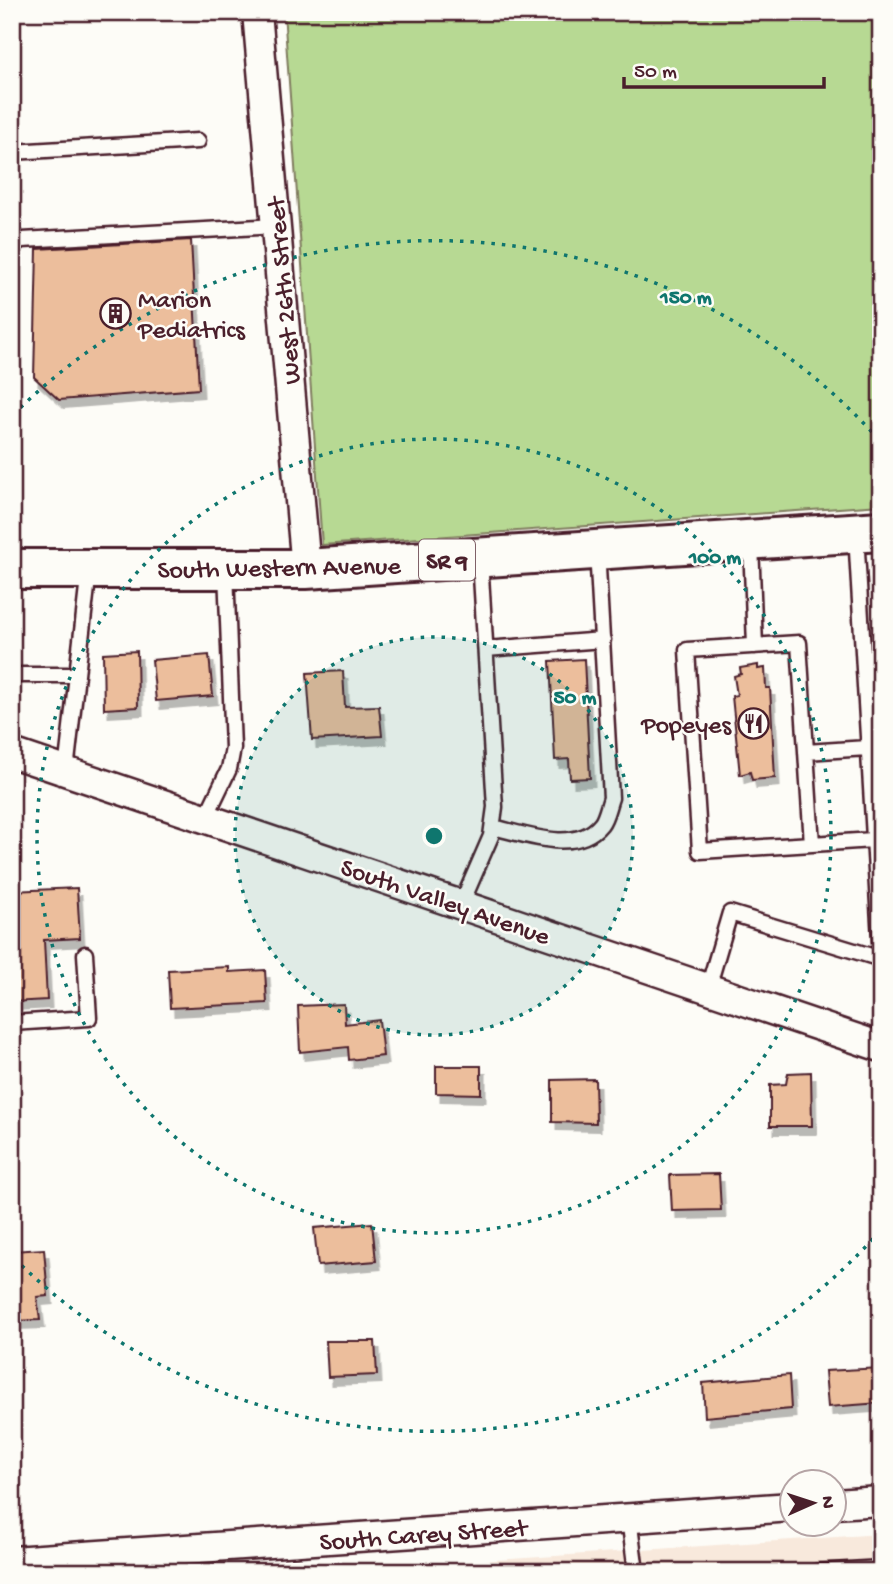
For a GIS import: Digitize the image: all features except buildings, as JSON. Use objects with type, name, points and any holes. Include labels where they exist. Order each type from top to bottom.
[{"type":"highway","name":"South Western Avenue","points":[[12,569],[306,569],[868,532]]},
{"type":"street","name":"West 26th Street","points":[[257,12],[306,569]]},
{"type":"street","name":"South Valley Avenue","points":[[12,753],[881,1047]]},
{"type":"street","points":[[848,1503],[881,1501]]},
{"type":"street","name":"South Carey Street","points":[[12,1561],[97,1564],[629,1518],[778,1508]]},
{"type":"lane","points":[[12,152],[198,141]]},
{"type":"lane","points":[[12,245],[22,240],[276,226]]},
{"type":"lane","points":[[708,988],[730,913],[881,958],[873,840],[875,764],[867,748],[868,532]]},
{"type":"lane","points":[[751,540],[755,646]]},
{"type":"lane","points":[[493,827],[570,841],[588,835],[601,824],[611,798],[597,550]]},
{"type":"lane","points":[[461,905],[493,827],[480,558]]},
{"type":"lane","points":[[66,771],[90,569]]},
{"type":"lane","points":[[205,818],[229,769],[233,748],[226,569]]},
{"type":"lane","points":[[486,649],[603,640]]},
{"type":"lane","points":[[812,844],[799,643],[687,650],[700,851],[812,844],[873,840]]},
{"type":"lane","points":[[12,676],[77,675]]},
{"type":"lane","points":[[806,752],[867,748]]},
{"type":"lane","points":[[12,1023],[89,1018],[85,954]]},
{"type":"lane","points":[[629,1518],[636,1572]]},
{"type":"lane","points":[[816,1572],[881,1568]]},
{"type":"shaded area","points":[[881,1534],[881,1572],[319,1572],[848,1538]]},
{"type":"green space","points":[[284,12],[881,12],[881,505],[322,545]]},
{"type":"place","name":"Marion Pediatrics","points":[[115,313]]},
{"type":"place","name":"Popeyes","points":[[754,723]]}]
